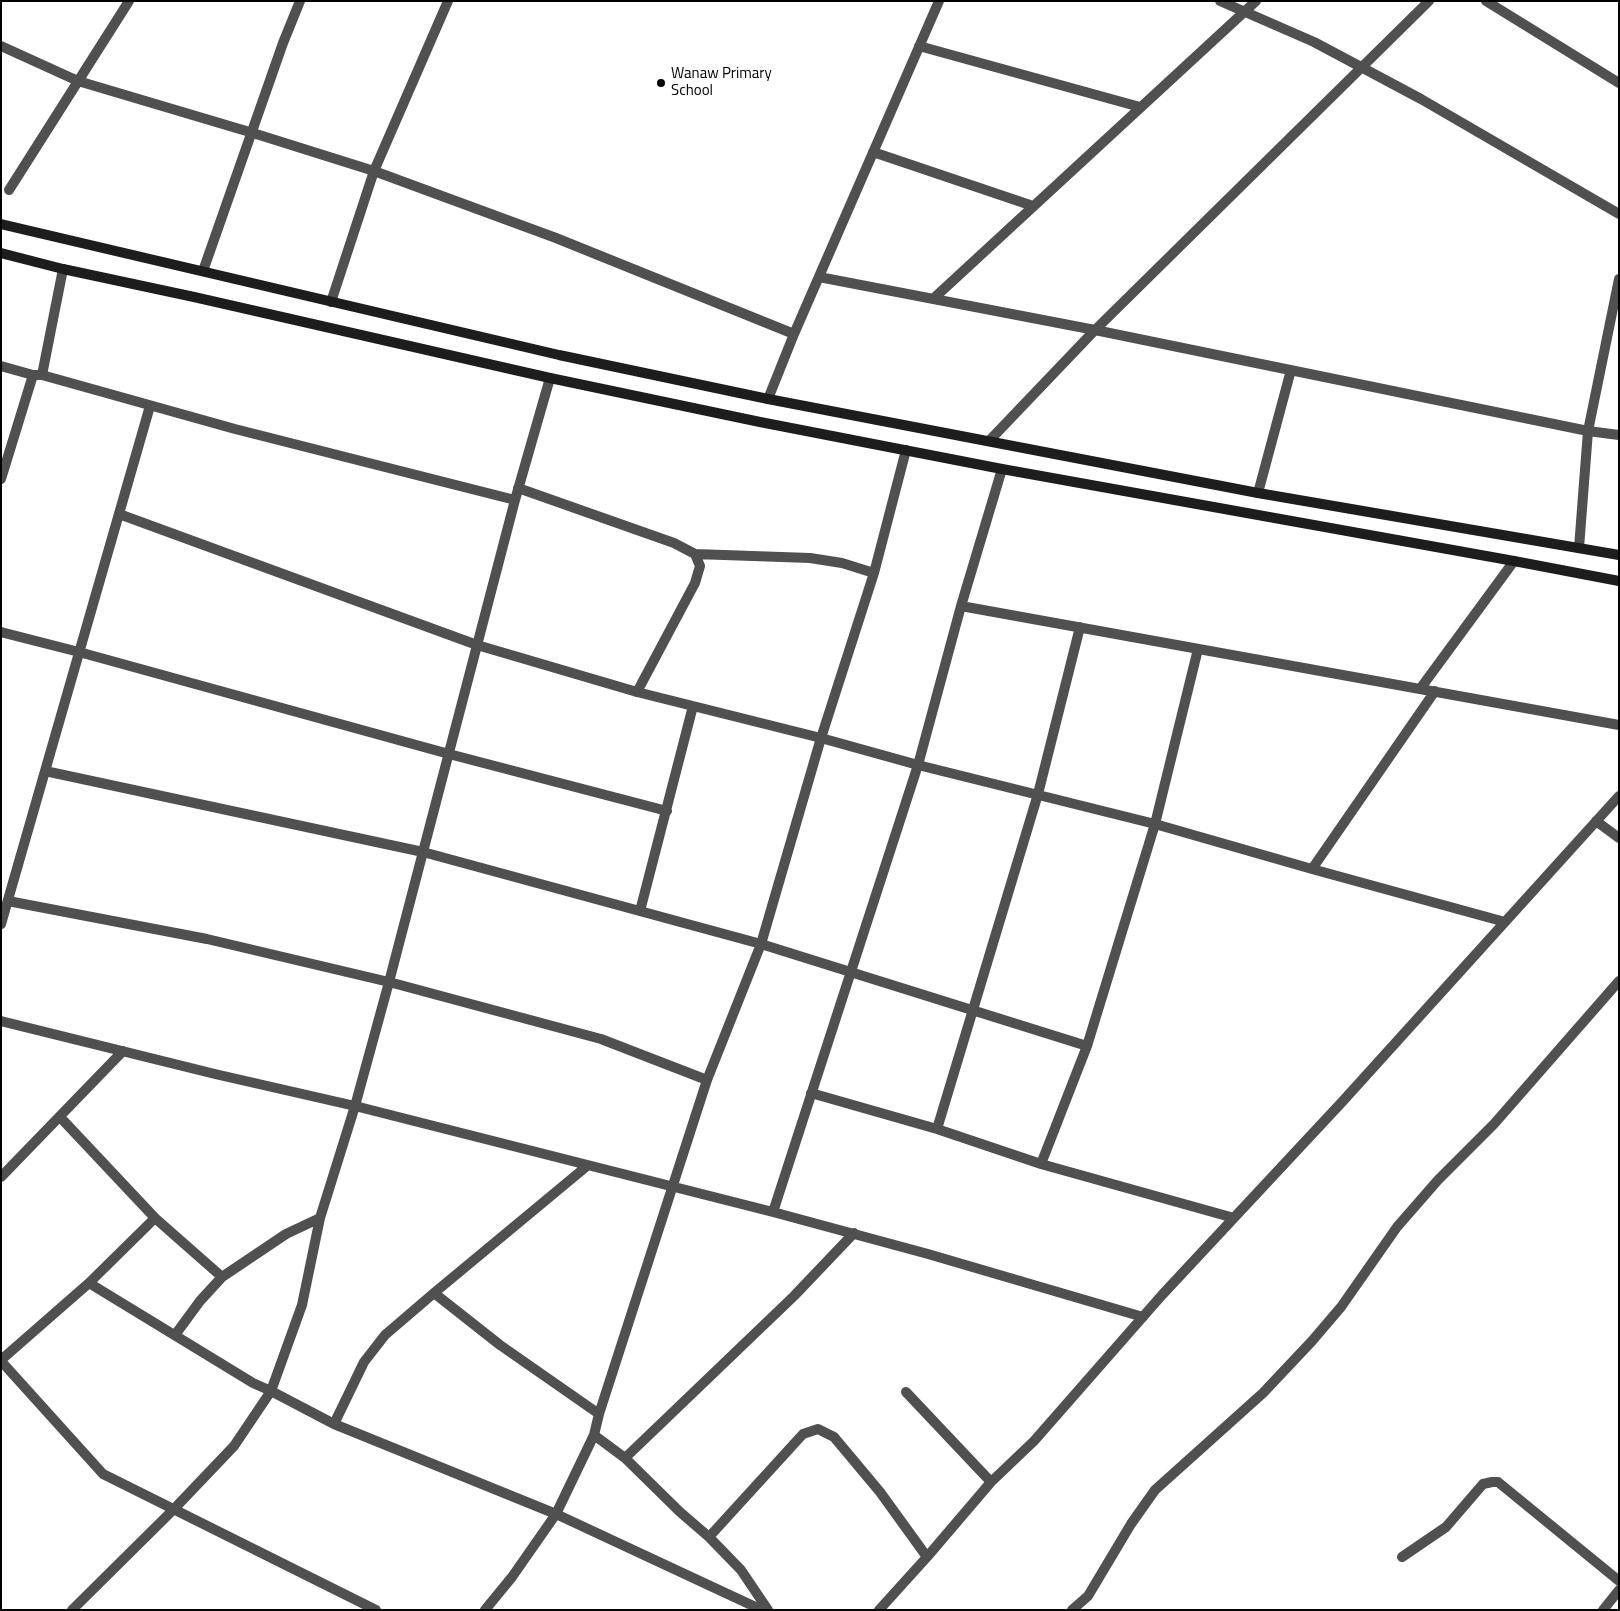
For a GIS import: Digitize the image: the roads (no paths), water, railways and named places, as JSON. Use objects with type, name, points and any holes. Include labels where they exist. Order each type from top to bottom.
[{"type":"main road","points":[[1,224],[559,355],[768,399],[1258,493],[1619,556]]},
{"type":"main road","points":[[1,253],[63,269],[204,299],[550,378],[760,422],[1002,469],[1514,560],[1619,581]]},
{"type":"street","points":[[10,190],[129,1]]},
{"type":"street","points":[[203,271],[253,132],[282,43],[300,1]]},
{"type":"street","points":[[331,302],[374,171],[448,1]]},
{"type":"street","points":[[768,399],[794,334],[939,1]]},
{"type":"street","points":[[1220,1],[1314,42],[1421,99],[1619,214]]},
{"type":"street","points":[[933,299],[1256,1]]},
{"type":"street","points":[[989,441],[1095,330],[1428,1]]},
{"type":"street","points":[[1486,1],[1619,84]]},
{"type":"street","points":[[1,46],[78,81],[253,132],[374,171],[556,238],[794,334]]},
{"type":"street","points":[[920,46],[1140,108]]},
{"type":"street","points":[[873,152],[1033,206]]},
{"type":"street","points":[[1,479],[37,375],[63,269]]},
{"type":"street","points":[[819,277],[1095,330],[1588,432],[1619,435]]},
{"type":"street","points":[[1579,548],[1588,432],[1619,279]]},
{"type":"street","points":[[1,366],[515,500]]},
{"type":"street","points":[[1258,493],[1290,370]]},
{"type":"street","points":[[72,1610],[173,1510],[234,1446],[271,1391],[302,1305],[320,1218],[355,1106],[389,982],[518,488],[550,378]]},
{"type":"street","points":[[1,924],[150,406]]},
{"type":"street","points":[[485,1610],[512,1577],[556,1514],[594,1436],[599,1414],[707,1080],[761,944],[821,738],[874,572],[906,450]]},
{"type":"street","points":[[773,1212],[918,765],[961,606],[1002,469]]},
{"type":"street","points":[[518,488],[674,543],[695,554],[810,558],[842,563],[874,572]]},
{"type":"street","points":[[119,514],[477,645],[637,692],[1155,824],[1505,922]]},
{"type":"street","points":[[637,692],[695,584],[700,566],[695,554]]},
{"type":"street","points":[[1420,689],[1514,560]]},
{"type":"street","points":[[961,606],[1619,725]]},
{"type":"street","points":[[937,1129],[1038,794],[1080,627]]},
{"type":"street","points":[[1,632],[449,754],[667,811]]},
{"type":"street","points":[[1041,1164],[1087,1046],[1155,824],[1198,648]]},
{"type":"street","points":[[1312,869],[1435,692]]},
{"type":"street","points":[[640,911],[693,706]]},
{"type":"street","points":[[45,771],[423,852],[761,944],[1087,1046]]},
{"type":"street","points":[[880,1610],[991,1482],[1034,1440],[1143,1317],[1342,1102],[1619,796]]},
{"type":"street","points":[[1596,821],[1619,838]]},
{"type":"street","points":[[8,900],[207,940],[389,982],[601,1039],[707,1080]]},
{"type":"street","points":[[1072,1610],[1088,1596],[1131,1524],[1155,1490],[1263,1393],[1312,1340],[1341,1307],[1397,1227],[1438,1180],[1494,1124],[1619,981]]},
{"type":"street","points":[[1,1021],[215,1074],[355,1106],[773,1212],[854,1233],[1143,1317]]},
{"type":"street","points":[[1,1177],[122,1051]]},
{"type":"street","points":[[811,1093],[937,1129],[1041,1164],[1234,1218]]},
{"type":"street","points":[[60,1116],[155,1218],[222,1276]]},
{"type":"street","points":[[334,1424],[364,1362],[385,1336],[434,1292],[587,1166]]},
{"type":"street","points":[[155,1218],[89,1283],[1,1361],[103,1474],[376,1610]]},
{"type":"street","points":[[175,1336],[200,1301],[222,1276],[286,1234],[320,1218]]},
{"type":"street","points":[[625,1458],[794,1296],[854,1233]]},
{"type":"street","points":[[89,1283],[253,1383],[334,1424],[556,1514],[762,1610]]},
{"type":"street","points":[[434,1292],[500,1345],[599,1414]]},
{"type":"street","points":[[906,1392],[991,1482]]},
{"type":"street","points":[[710,1536],[803,1434],[818,1429],[834,1437],[880,1492],[927,1557]]},
{"type":"street","points":[[594,1436],[625,1458],[680,1512],[710,1536],[741,1570],[768,1610]]},
{"type":"street","points":[[1402,1557],[1446,1527],[1483,1484],[1498,1482],[1619,1581]]},
{"type":"street","points":[[1603,1610],[1619,1590]]},
{"type":"place","name":"Wanaw Primary School","points":[[661,83]]}]
